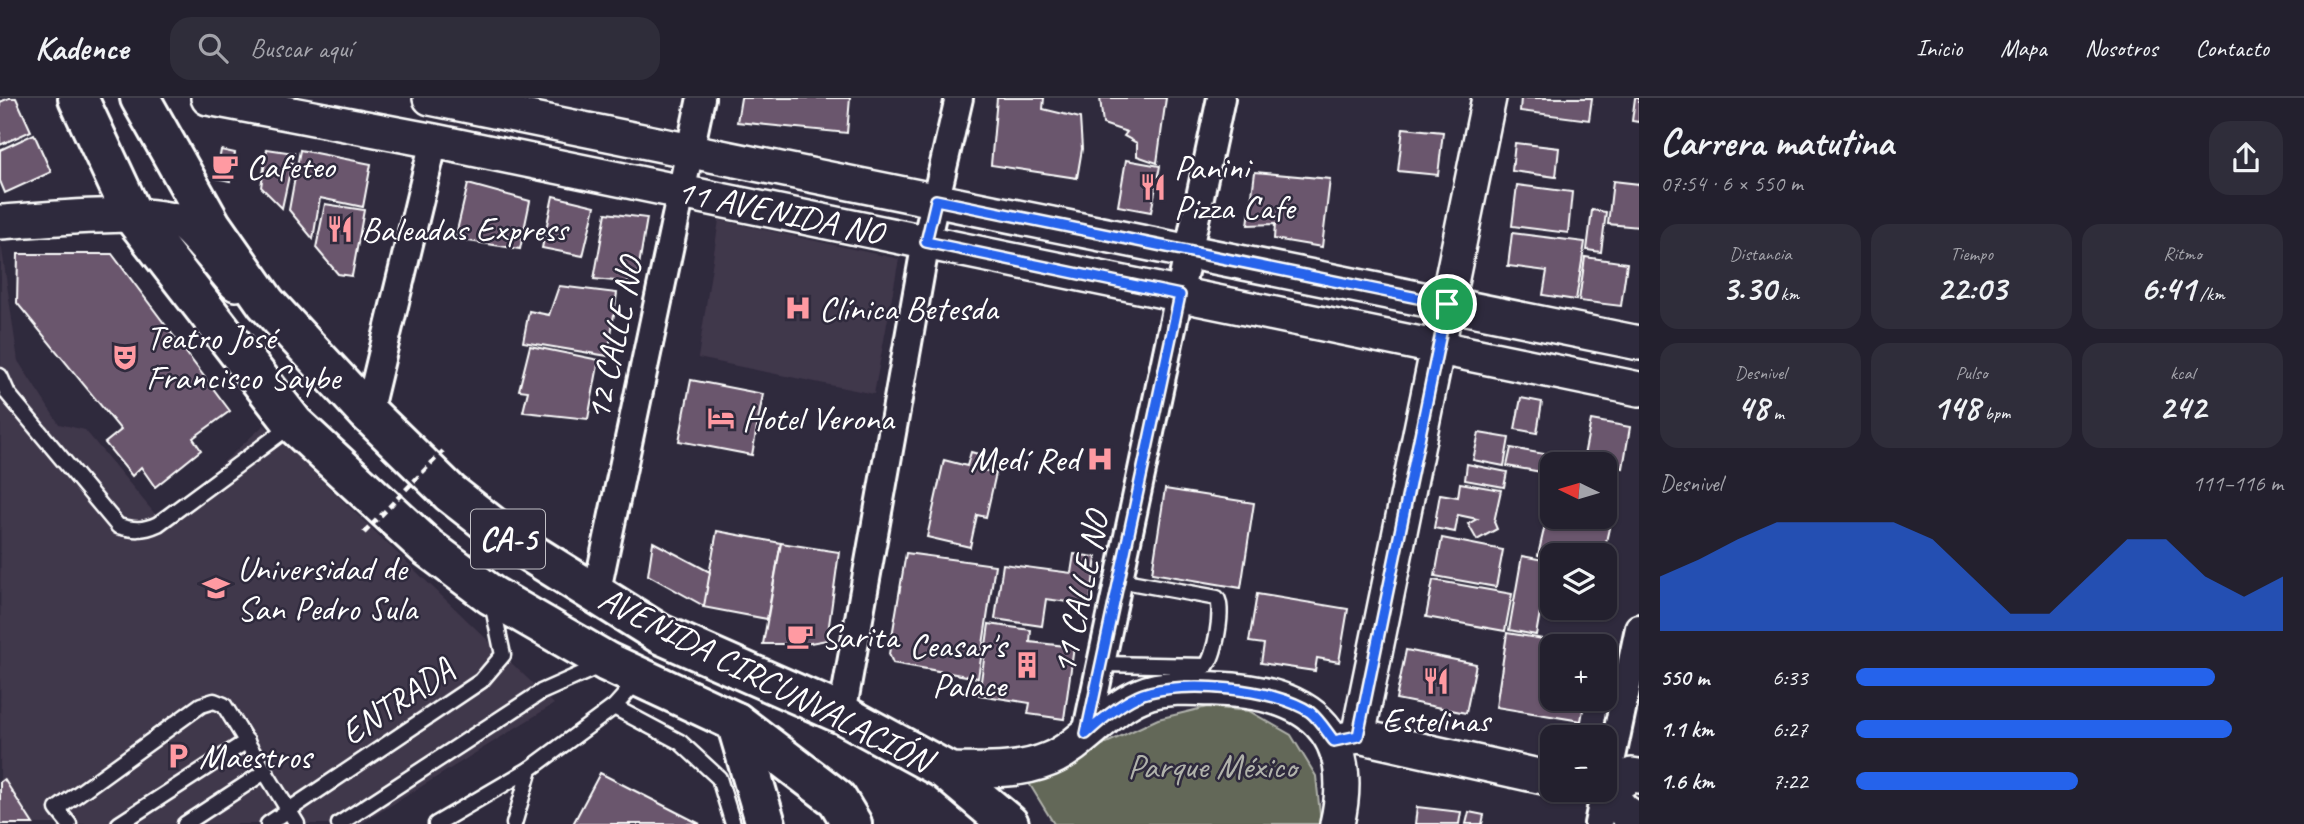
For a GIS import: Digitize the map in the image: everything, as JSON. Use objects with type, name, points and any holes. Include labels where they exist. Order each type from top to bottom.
[{"type":"highway","name":"AVENIDA CIRCUNVALACIÓN","points":[[78,98],[133,216],[294,424],[428,547],[491,595],[607,662],[643,676],[736,722],[837,799],[852,824]]},
{"type":"highway","name":"AVENIDA CIRCUNVALACIÓN","points":[[140,98],[212,226],[265,303],[369,413],[450,493],[510,540],[660,634],[842,714],[945,770],[1009,824]]},
{"type":"highway","points":[[736,722],[766,824]]},
{"type":"street","name":"11 AVENIDA NO","points":[[208,98],[434,141],[1639,389]]},
{"type":"street","name":"12 CALLE NO","points":[[596,595],[701,98]]},
{"type":"street","points":[[842,714],[926,242],[959,98]]},
{"type":"street","name":"11 CALLE NO","points":[[1086,734],[1221,98]]},
{"type":"street","points":[[1337,824],[1346,738],[1438,348],[1489,98]]},
{"type":"street","name":"11 AVENIDA NO","points":[[441,99],[1639,343]]},
{"type":"street","points":[[369,413],[434,141]]},
{"type":"street","points":[[0,224],[133,216],[161,218],[182,225],[243,292],[265,303]]},
{"type":"street","points":[[1617,727],[1639,628]]},
{"type":"street","points":[[945,770],[1019,767],[1051,758],[1086,734],[1104,717],[1144,694],[1204,688],[1240,690],[1283,698],[1312,713],[1346,738],[1540,777]]},
{"type":"street","points":[[1617,783],[1632,775],[1639,776]]},
{"type":"street","points":[[1598,824],[1601,802]]},
{"type":"street","points":[[1614,802],[1625,815],[1639,818]]},
{"type":"lane","points":[[0,376],[8,394],[118,526],[132,530],[146,530],[158,524],[294,424]]},
{"type":"lane","points":[[1101,664],[1206,666],[1211,659],[1221,610],[1217,598],[1119,580]]},
{"type":"lane","name":"ENTRADA","points":[[268,824],[481,681],[503,655],[491,595]]},
{"type":"lane","points":[[339,824],[541,692],[607,662]]},
{"type":"lane","points":[[436,824],[530,769],[614,707],[643,676]]},
{"type":"lane","points":[[69,824],[57,809],[201,705],[215,701],[224,705],[267,771],[297,824]]},
{"type":"lane","points":[[614,707],[680,742],[719,778],[733,824]]},
{"type":"lane","points":[[120,824],[247,741]]},
{"type":"lane","points":[[514,824],[530,769]]},
{"type":"lane","points":[[185,824],[267,771]]},
{"type":"path","points":[[365,533],[443,451]]},
{"type":"shaded area","name":"Clínica Betesda","points":[[719,220],[899,259],[874,394],[698,358]]},
{"type":"shaded area","name":"Universidad de San Pedro Sula","points":[[1,243],[18,361],[59,424],[85,430],[160,520],[264,425],[554,704],[361,824],[0,824]]},
{"type":"green space","name":"Parque México","points":[[1207,707],[1249,711],[1291,735],[1316,776],[1321,824],[1054,824],[1027,780],[1158,719]]},
{"type":"building","points":[[16,98],[31,131],[0,145],[0,102]]},
{"type":"building","points":[[741,98],[850,98],[847,133],[737,122]]},
{"type":"building","points":[[997,98],[1044,98],[1043,109],[1080,118],[1082,149],[1077,178],[991,165]]},
{"type":"building","points":[[1100,98],[1166,98],[1157,163],[1137,156],[1137,143],[1124,136],[1127,132],[1103,124]]},
{"type":"building","points":[[1521,98],[1592,98],[1589,120],[1520,111]]},
{"type":"building","points":[[1635,98],[1639,98],[1639,122],[1632,121]]},
{"type":"building","points":[[1403,128],[1443,132],[1438,175],[1398,171]]},
{"type":"building","points":[[34,134],[51,172],[5,193],[0,181],[0,150]]},
{"type":"building","points":[[1515,143],[1559,148],[1556,177],[1512,171]]},
{"type":"building","points":[[267,149],[294,153],[282,208],[261,187]]},
{"type":"building","name":"Cafeteo","points":[[221,150],[235,153],[230,181],[216,178]]},
{"type":"building","points":[[300,150],[371,164],[363,207],[320,198],[313,239],[289,210]]},
{"type":"building","points":[[1126,160],[1160,166],[1151,212],[1118,206]]},
{"type":"building","points":[[1255,172],[1330,179],[1322,247],[1274,239],[1275,224],[1248,225]]},
{"type":"building","points":[[1613,181],[1639,184],[1639,227],[1608,224]]},
{"type":"building","points":[[468,184],[530,201],[520,249],[455,239]]},
{"type":"building","points":[[1517,185],[1572,192],[1568,233],[1512,226]]},
{"type":"building","points":[[553,196],[595,206],[583,256],[542,248]]},
{"type":"building","name":"Baleadas Express","points":[[325,204],[364,210],[352,276],[338,274],[316,248]]},
{"type":"building","points":[[1592,210],[1606,212],[1601,252],[1587,250]]},
{"type":"building","points":[[606,213],[647,218],[636,283],[594,279]]},
{"type":"building","points":[[1512,233],[1585,242],[1576,300],[1543,295],[1547,271],[1508,266]]},
{"type":"building","name":"Teatro José Francisco Saybe","points":[[18,254],[112,254],[230,411],[193,438],[201,450],[155,487],[141,467],[132,476],[105,443],[121,430],[17,303]]},
{"type":"building","points":[[1585,257],[1627,263],[1621,306],[1579,301]]},
{"type":"building","points":[[559,286],[617,293],[608,356],[523,342],[529,311],[549,315]]},
{"type":"building","points":[[530,346],[599,360],[588,419],[523,412],[528,391],[519,390]]},
{"type":"building","name":"Hotel Verona","points":[[691,380],[763,394],[752,455],[679,441]]},
{"type":"building","points":[[1521,398],[1542,402],[1537,433],[1515,429]]},
{"type":"building","points":[[1591,420],[1630,427],[1623,468],[1617,467],[1617,452],[1585,452]]},
{"type":"building","points":[[1479,433],[1509,438],[1504,466],[1473,460]]},
{"type":"building","points":[[1511,448],[1540,453],[1540,472],[1507,466]]},
{"type":"building","points":[[971,452],[986,456],[983,470],[996,473],[986,517],[977,515],[970,547],[927,537],[944,460],[967,466]]},
{"type":"building","points":[[1467,464],[1507,472],[1504,487],[1465,480]]},
{"type":"building","points":[[1460,483],[1501,490],[1494,522],[1497,529],[1477,540],[1468,524],[1477,519],[1458,515],[1455,532],[1434,528],[1440,494],[1458,497]]},
{"type":"building","points":[[1165,489],[1254,503],[1241,588],[1152,573]]},
{"type":"building","points":[[1544,529],[1609,529],[1606,543],[1541,543]]},
{"type":"building","points":[[717,531],[781,543],[767,619],[703,607]]},
{"type":"building","points":[[1442,538],[1503,550],[1496,587],[1435,576]]},
{"type":"building","points":[[653,542],[710,572],[704,606],[648,575]]},
{"type":"building","points":[[781,543],[839,552],[827,640],[805,644],[763,644]]},
{"type":"building","points":[[906,553],[995,565],[978,678],[893,663],[889,654]]},
{"type":"building","points":[[1074,554],[1096,557],[1090,605],[1046,599],[1042,626],[995,619],[1003,564],[1071,573]]},
{"type":"building","points":[[1522,556],[1540,559],[1540,612],[1536,635],[1509,630]]},
{"type":"building","points":[[1433,580],[1512,594],[1505,631],[1426,617]]},
{"type":"building","points":[[1257,594],[1348,609],[1339,662],[1317,658],[1315,671],[1261,663],[1264,644],[1249,642]]},
{"type":"building","name":"Ceasar's Palace","points":[[989,624],[1031,630],[1030,642],[1074,647],[1064,719],[1028,714],[1030,703],[979,695]]},
{"type":"building","points":[[1507,633],[1540,638],[1540,711],[1583,711],[1581,721],[1496,707]]},
{"type":"building","name":"Estelinas","points":[[1406,650],[1476,664],[1466,713],[1396,699]]},
{"type":"building","points":[[600,773],[700,824],[573,824]]},
{"type":"building","points":[[4,779],[33,824],[0,824],[0,782]]},
{"type":"building","points":[[1417,807],[1461,812],[1459,824],[1415,824]]},
{"type":"building","points":[[1469,812],[1484,815],[1482,824],[1466,824]]},
{"type":"place","name":"Cafeteo","points":[[225,166]]},
{"type":"place","name":"Panini Pizza Cafe","points":[[1153,187]]},
{"type":"place","name":"Baleadas Express","points":[[340,229]]},
{"type":"place","name":"Clínica Betesda","points":[[798,308]]},
{"type":"place","name":"Teatro José Francisco Saybe","points":[[125,357]]},
{"type":"place","name":"Hotel Verona","points":[[721,418]]},
{"type":"place","name":"Medí Red","points":[[1100,459]]},
{"type":"place","name":"Universidad de San Pedro Sula","points":[[216,588]]},
{"type":"place","name":"Sarita","points":[[800,636]]},
{"type":"place","name":"Ceasar's Palace","points":[[1027,665]]},
{"type":"place","name":"Estelinas","points":[[1436,681]]},
{"type":"place","name":"Maestros","points":[[178,756]]},
{"type":"route","points":[[936,200],[1447,304],[1358,736],[1334,741],[1312,713],[1283,698],[1240,690],[1192,688],[1144,694],[1104,717],[1086,734],[1180,295],[926,242],[936,200]]}]
